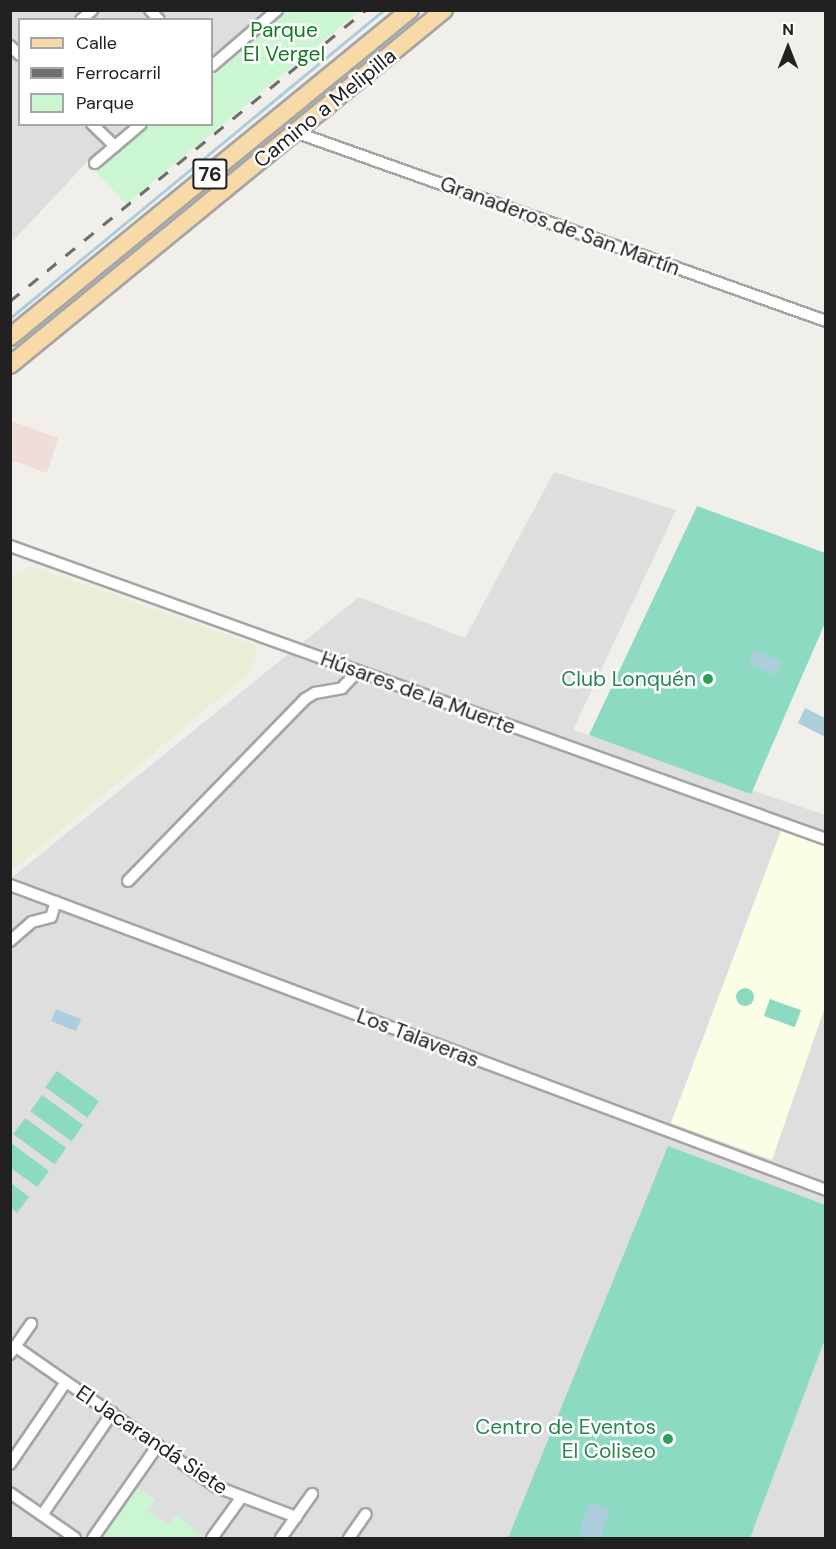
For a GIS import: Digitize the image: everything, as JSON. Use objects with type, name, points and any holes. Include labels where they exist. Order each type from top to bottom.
[{"type":"main road","name":"Camino a Melipilla","points":[[10,337],[411,10]]},
{"type":"main road","name":"Camino a Melipilla","points":[[10,365],[444,10]]},
{"type":"street","points":[[213,65],[276,10]]},
{"type":"street","points":[[94,126],[115,146]]},
{"type":"street","points":[[95,163],[139,126]]},
{"type":"street","name":"Granaderos de San Martín","points":[[295,132],[825,321]]},
{"type":"street","name":"Húsares de la Muerte","points":[[10,546],[825,839]]},
{"type":"street","points":[[128,881],[305,699],[315,693],[342,688],[358,671]]},
{"type":"street","name":"Los Talaveras","points":[[10,885],[825,1190]]},
{"type":"street","points":[[10,941],[32,922],[51,917],[56,902]]},
{"type":"street","points":[[13,1351],[32,1324]]},
{"type":"street","name":"El Jacarandá Siete","points":[[13,1351],[66,1382],[217,1487],[296,1517]]},
{"type":"street","points":[[10,1464],[66,1382]]},
{"type":"street","points":[[42,1515],[112,1413]]},
{"type":"street","points":[[93,1539],[158,1445]]},
{"type":"street","points":[[10,1493],[75,1539]]},
{"type":"street","points":[[281,1539],[312,1494]]},
{"type":"street","points":[[212,1539],[241,1498]]},
{"type":"street","points":[[349,1539],[366,1514]]},
{"type":"shaded area","points":[[11,11],[269,11],[213,57],[213,18],[18,18],[18,126],[131,126],[88,161],[11,243]]},
{"type":"shaded area","points":[[11,421],[58,438],[47,473],[11,460]]},
{"type":"shaded area","points":[[554,472],[676,510],[573,730],[825,815],[825,1538],[11,1538],[10,879],[359,597],[465,638]]},
{"type":"shaded area","points":[[32,566],[252,644],[258,652],[246,676],[11,871],[11,576]]},
{"type":"shaded area","points":[[782,828],[825,843],[825,1007],[772,1160],[671,1123]]},
{"type":"green space","name":"Parque El Vergel","points":[[283,11],[359,11],[126,204],[94,170],[147,126],[213,126],[213,70]]},
{"type":"green space","name":"Club Lonquén","points":[[697,506],[825,553],[825,623],[751,794],[589,735]]},
{"type":"green space","points":[[745,988],[751,991],[754,997],[751,1003],[745,1006],[739,1003],[736,997],[739,991]]},
{"type":"green space","points":[[770,999],[801,1010],[795,1027],[764,1016]]},
{"type":"green space","points":[[57,1071],[99,1102],[87,1118],[45,1087]]},
{"type":"green space","points":[[42,1095],[83,1125],[72,1141],[30,1111]]},
{"type":"green space","points":[[25,1118],[66,1148],[55,1164],[13,1134]]},
{"type":"green space","points":[[11,1143],[49,1171],[37,1187],[11,1168]]},
{"type":"green space","name":"Centro de Eventos El Coliseo","points":[[668,1146],[825,1205],[825,1339],[750,1538],[508,1538]]},
{"type":"green space","points":[[11,1183],[29,1197],[17,1213],[11,1208]]},
{"type":"green space","points":[[137,1489],[155,1499],[147,1511],[168,1525],[176,1514],[204,1538],[101,1538]]},
{"type":"water","points":[[755,649],[782,662],[775,676],[748,662]]},
{"type":"water","points":[[805,708],[825,718],[825,737],[798,723]]},
{"type":"water","points":[[56,1009],[81,1019],[76,1031],[51,1021]]},
{"type":"water","points":[[589,1502],[610,1509],[600,1538],[578,1534]]},
{"type":"waterway","points":[[10,318],[384,10]]},
{"type":"railway","points":[[10,301],[365,10]]},
{"type":"place","name":"Club Lonquén","points":[[708,679]]},
{"type":"place","name":"Centro de Eventos El Coliseo","points":[[668,1439]]}]
